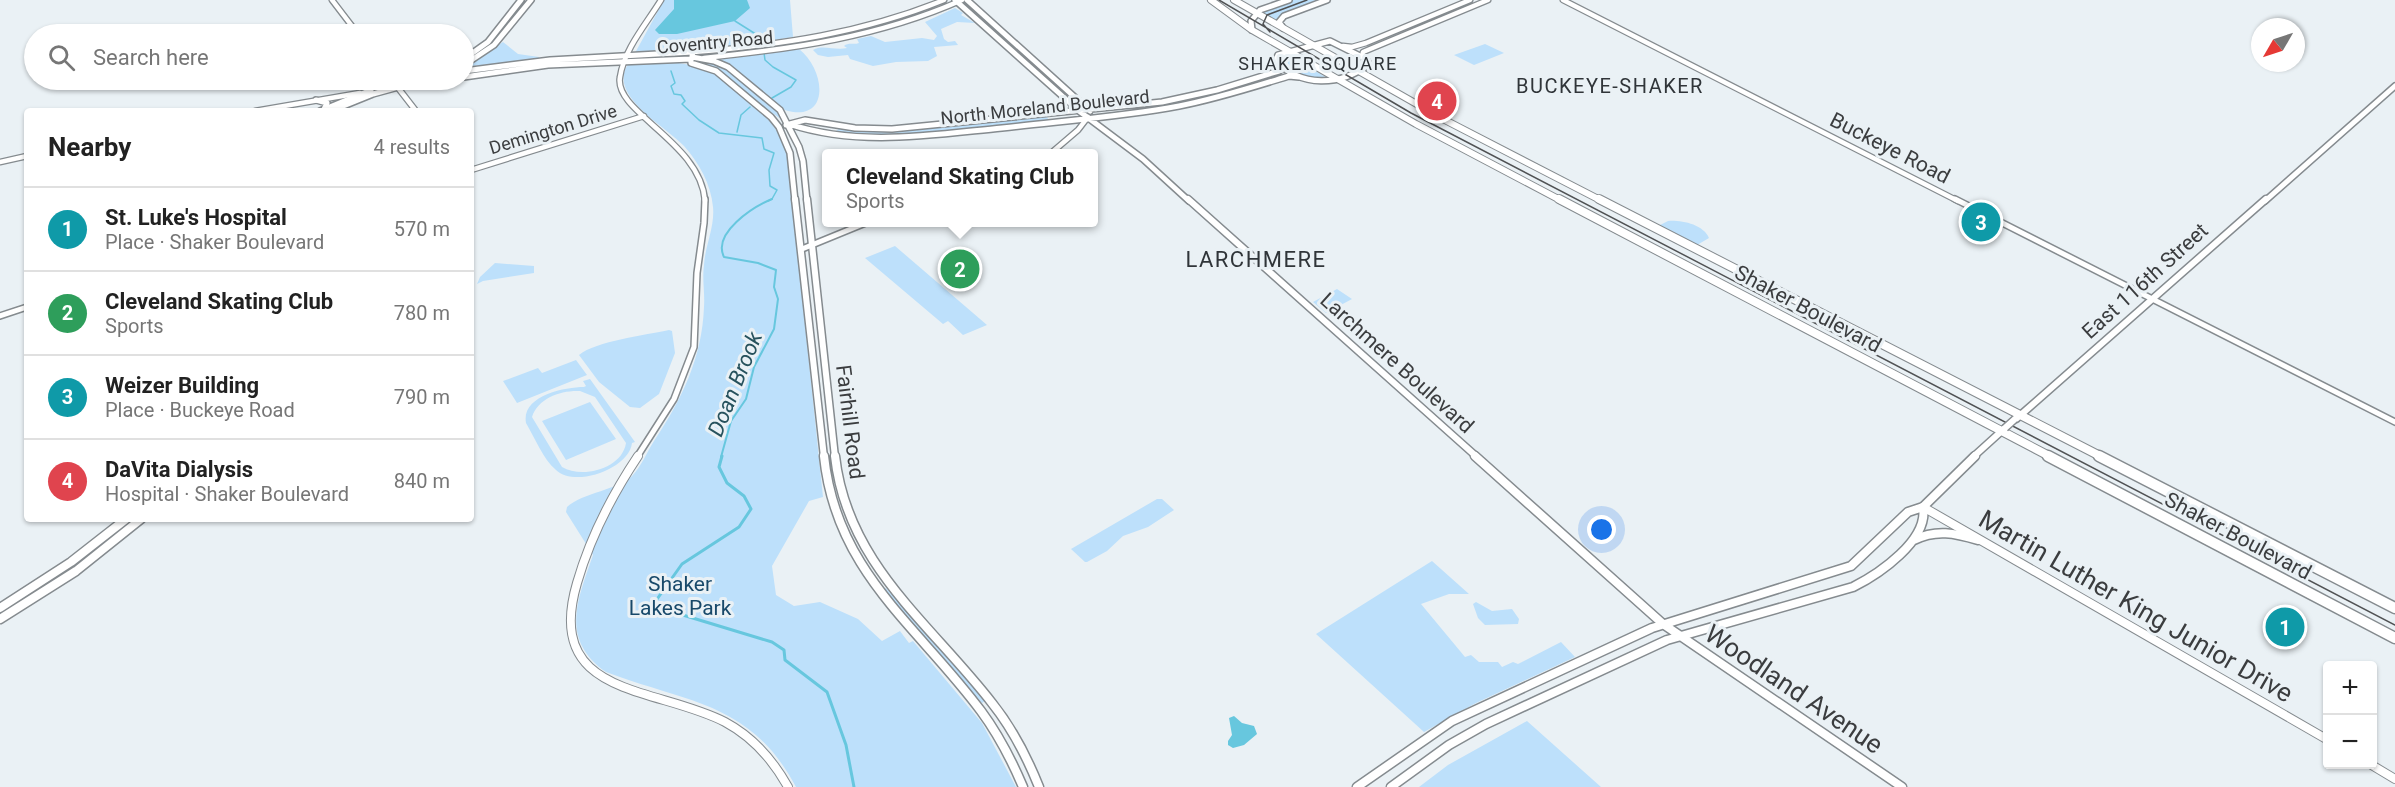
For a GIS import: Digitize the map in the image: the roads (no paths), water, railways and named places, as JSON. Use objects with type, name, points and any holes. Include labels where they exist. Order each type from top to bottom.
[{"type":"main road","points":[[474,54],[488,42],[521,0]]},
{"type":"main road","points":[[474,56],[494,45],[531,0]]},
{"type":"main road","name":"Larchmere Boulevard","points":[[967,0],[1098,117],[1106,129]]},
{"type":"main road","name":"Shaker Boulevard","points":[[1211,0],[1252,30],[1419,126],[2003,430],[2395,639]]},
{"type":"main road","name":"Shaker Boulevard","points":[[1234,0],[1443,119],[2017,417],[2395,608]]},
{"type":"main road","points":[[1252,30],[1251,21],[1256,13],[1263,8],[1289,0]]},
{"type":"main road","points":[[1283,28],[1279,22],[1284,16],[1327,0]]},
{"type":"main road","name":"Larchmere Boulevard","points":[[958,1],[1087,118],[1106,129],[1143,159],[1663,624]]},
{"type":"main road","points":[[1330,41],[1343,46],[1369,64],[1356,71],[1319,82],[1302,78],[1276,60],[1276,57],[1289,52],[1330,41]]},
{"type":"main road","name":"Coventry Road","points":[[476,69],[550,60],[628,55],[692,56]]},
{"type":"main road","name":"Coventry Road","points":[[474,75],[548,65],[692,56]]},
{"type":"main road","name":"Fairhill Road","points":[[1023,787],[1011,760],[980,710],[874,588],[842,534],[829,496],[826,478],[790,153],[779,127],[722,75],[710,68],[692,63],[692,56],[731,69],[780,110],[789,124],[803,161],[837,474],[845,510],[853,530],[885,581],[992,703],[1010,728],[1037,786]]},
{"type":"main road","name":"North Moreland Boulevard","points":[[789,124],[799,120],[837,126],[892,129],[1162,102],[1210,92],[1279,71],[1283,68],[1280,64]]},
{"type":"main road","name":"North Moreland Boulevard","points":[[789,124],[801,129],[851,137],[892,137],[1098,117],[1177,106],[1230,94],[1289,76],[1302,78]]},
{"type":"main road","name":"East 116th Street","points":[[1923,507],[2017,417],[2395,86]]},
{"type":"main road","points":[[337,108],[373,90]]},
{"type":"main road","points":[[328,108],[377,90]]},
{"type":"main road","points":[[345,96],[356,98]]},
{"type":"main road","points":[[316,100],[327,104],[324,108]]},
{"type":"main road","points":[[779,127],[789,124]]},
{"type":"main road","points":[[830,134],[837,126]]},
{"type":"main road","points":[[798,216],[808,215]]},
{"type":"main road","points":[[807,302],[818,300]]},
{"type":"main road","points":[[1357,787],[1452,721],[1663,624],[1840,571],[1858,560],[1908,512],[1923,507],[1925,521],[1912,541],[1875,575],[1853,587],[1679,636],[1634,654],[1486,724],[1443,749],[1391,787]]},
{"type":"main road","points":[[0,608],[62,568],[122,522]]},
{"type":"main road","points":[[0,619],[76,571],[137,522]]},
{"type":"main road","points":[[842,534],[853,530]]},
{"type":"main road","points":[[1912,541],[1938,531],[1978,540]]},
{"type":"main road","name":"Woodland Avenue","points":[[1663,624],[1902,787]]},
{"type":"main road","points":[[980,710],[992,703]]},
{"type":"street","points":[[332,0],[350,24]]},
{"type":"street","points":[[661,0],[624,62],[619,80],[622,92],[629,104],[685,154],[697,173],[705,193],[707,205],[705,228],[697,273],[698,321],[694,347],[677,393],[624,478],[587,555],[573,598],[571,639],[578,655],[596,674],[619,685],[706,713],[745,734],[766,754],[788,787]]},
{"type":"street","name":"Coventry Road","points":[[692,56],[868,27],[910,15],[944,0]]},
{"type":"street","points":[[1343,46],[1352,47],[1366,43],[1470,0]]},
{"type":"street","points":[[1362,57],[1363,52],[1488,0]]},
{"type":"street","name":"Buckeye Road","points":[[1563,0],[2395,422]]},
{"type":"street","name":"Coventry Road","points":[[701,58],[778,50],[866,34],[917,19],[958,1]]},
{"type":"street","points":[[400,90],[414,108]]},
{"type":"street","points":[[272,108],[363,93]]},
{"type":"street","points":[[1055,149],[1078,130],[1090,110]]},
{"type":"street","name":"Demington Drive","points":[[474,169],[644,116]]},
{"type":"street","points":[[0,162],[24,157]]},
{"type":"street","points":[[802,249],[856,227]]},
{"type":"street","points":[[0,316],[24,308]]},
{"type":"street","name":"Martin Luther King Junior Drive","points":[[1923,507],[2323,737]]},
{"type":"street","points":[[2377,769],[2395,778]]},
{"type":"water","points":[[674,0],[747,0],[750,8],[735,21],[677,34],[659,34],[655,30],[674,9]]},
{"type":"water","points":[[1234,716],[1242,723],[1254,726],[1257,734],[1244,745],[1233,748],[1228,745],[1228,741],[1232,735],[1229,718]]},
{"type":"waterway","name":"Doan Brook","points":[[735,21],[762,38],[765,60],[796,80],[791,87],[772,98]]},
{"type":"waterway","points":[[671,71],[675,83],[671,86],[674,94],[681,95],[685,101],[682,104],[699,120],[719,133],[762,138],[764,149],[774,153],[769,170],[770,186],[777,190],[772,199]]},
{"type":"waterway","name":"Doan Brook","points":[[737,132],[741,115],[750,107]]},
{"type":"waterway","name":"Doan Brook","points":[[721,457],[731,421],[746,399],[754,367],[774,329],[778,299],[774,287],[776,270],[758,263],[724,257],[722,248],[724,239],[736,222],[772,199]]},
{"type":"waterway","name":"Doan Brook","points":[[768,201],[772,199]]},
{"type":"waterway","name":"Doan Brook","points":[[722,456],[719,467],[727,483],[744,496],[751,509],[739,527],[682,564],[655,602],[663,609],[772,642],[784,650],[785,660],[827,692],[846,745],[854,787]]},
{"type":"tram line","points":[[1219,0],[1266,28]]},
{"type":"tram line","points":[[1266,28],[1263,24],[1267,15],[1307,0]]},
{"type":"tram line","points":[[1266,28],[1411,113],[2395,625]]},
{"type":"tram line","points":[[1266,28],[1270,32]]},
{"type":"place","name":"DaVita Dialysis","points":[[1437,101]]},
{"type":"place","name":"Weizer Building","points":[[1981,222]]},
{"type":"place","name":"Cleveland Skating Club","points":[[960,269]]},
{"type":"place","name":"St. Luke's Hospital","points":[[2285,627]]},
{"type":"district","name":"SHAKER SQUARE","points":[[1318,63]]},
{"type":"district","name":"BUCKEYE-SHAKER","points":[[1610,86]]},
{"type":"district","name":"LARCHMERE","points":[[1256,259]]},
{"type":"park label","name":"Shaker Lakes Park","points":[[680,596]]}]
